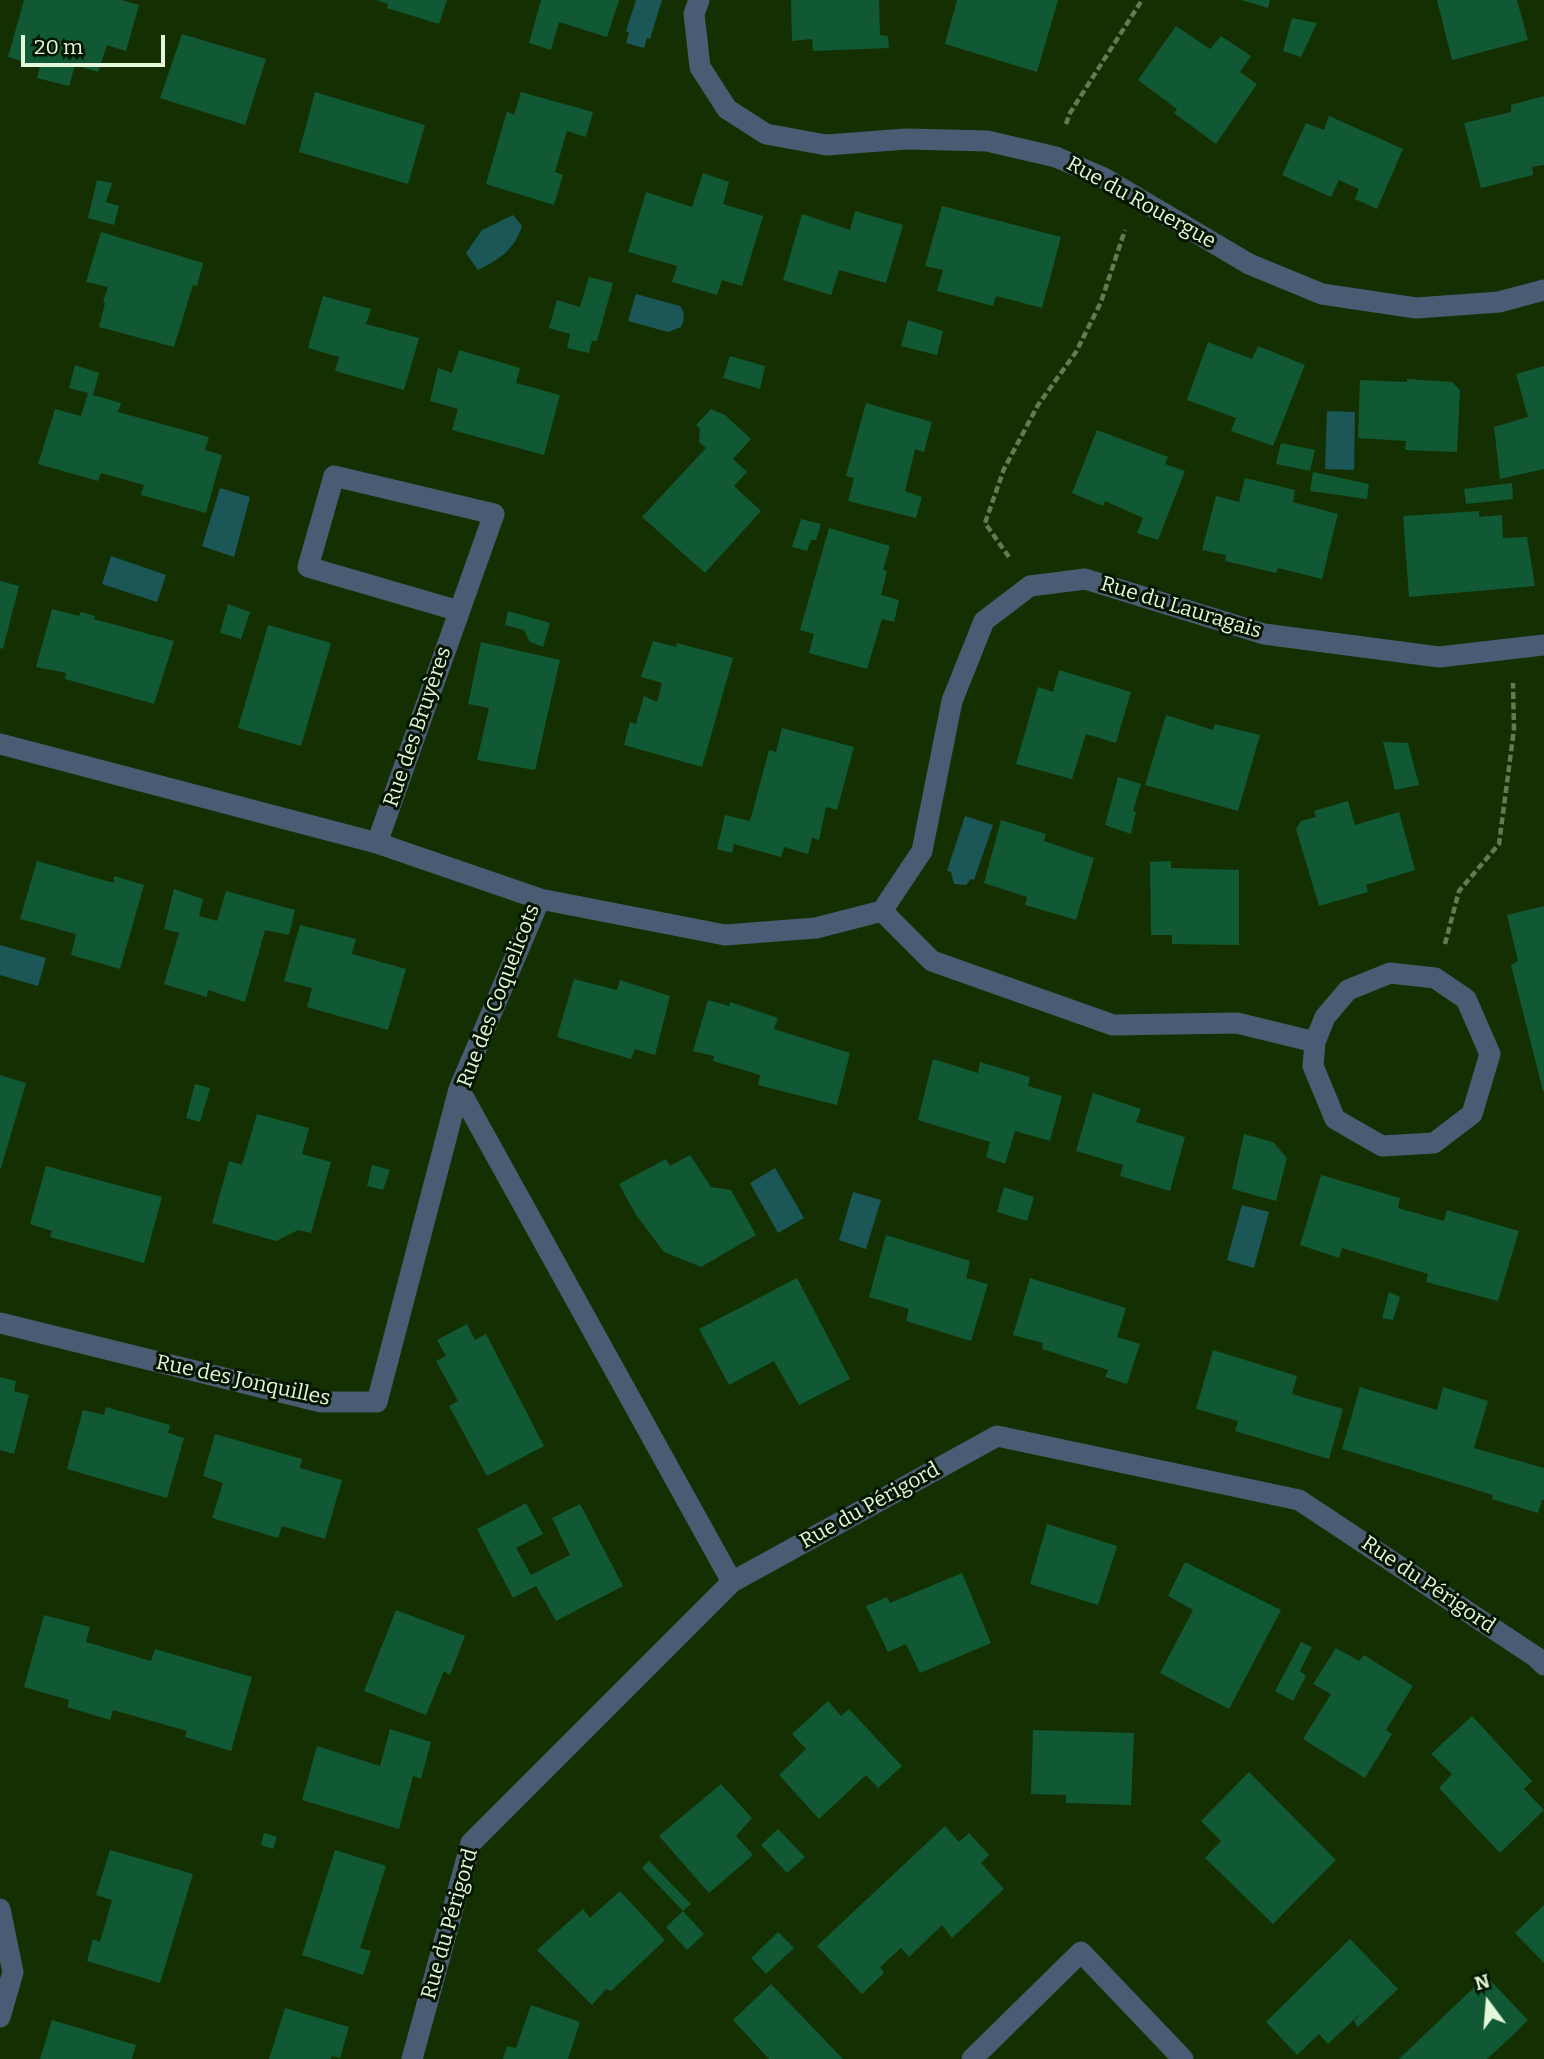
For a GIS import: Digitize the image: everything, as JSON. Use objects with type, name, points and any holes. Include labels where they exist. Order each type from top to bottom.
[{"type":"street","name":"Rue du Rouergue","points":[[699,0],[694,14],[699,67],[727,109],[766,134],[827,145],[907,139],[987,141],[1056,157],[1104,178],[1249,264],[1322,294],[1416,308],[1499,302],[1544,290]]},
{"type":"street","name":"Rue des Bruyères","points":[[377,843],[494,514],[334,476],[308,567],[459,611]]},
{"type":"street","name":"Rue du Lauragais","points":[[1030,586],[1085,579],[1264,634],[1439,657],[1544,645]]},
{"type":"street","points":[[540,899],[725,934],[816,928],[882,911],[922,850],[952,701],[984,621],[1030,586]]},
{"type":"street","name":"Rue des Coquelicots","points":[[0,744],[377,843],[540,899],[458,1089],[732,1582]]},
{"type":"street","points":[[882,911],[932,961],[1114,1025],[1237,1023],[1315,1042]]},
{"type":"street","points":[[1390,973],[1435,978],[1466,999],[1490,1054],[1472,1114],[1434,1143],[1382,1146],[1335,1119],[1313,1066],[1315,1042],[1325,1017],[1348,990],[1390,973]]},
{"type":"street","name":"Rue des Jonquilles","points":[[0,1323],[321,1402],[377,1402],[458,1089]]},
{"type":"street","name":"Rue du Périgord","points":[[412,2059],[471,1843],[732,1582],[997,1436],[1299,1500],[1536,1657],[1544,1665]]},
{"type":"street","points":[[0,1909],[13,1972],[0,2017]]},
{"type":"street","points":[[972,2059],[1081,1952],[1183,2059]]},
{"type":"path","points":[[1056,157],[1070,113],[1142,0]]},
{"type":"path","points":[[1030,586],[985,523],[1004,469],[1026,426],[1076,352],[1101,302],[1136,198]]},
{"type":"path","points":[[1435,978],[1459,891],[1499,844],[1514,729],[1512,649]]},
{"type":"water","points":[[636,0],[662,0],[650,39],[647,38],[644,48],[626,43],[629,33],[626,31]]},
{"type":"water","points":[[513,215],[522,226],[515,241],[499,258],[478,270],[466,253],[482,230]]},
{"type":"water","points":[[636,294],[680,306],[684,316],[681,327],[668,332],[628,321]]},
{"type":"water","points":[[1327,411],[1355,412],[1354,470],[1325,469]]},
{"type":"water","points":[[220,488],[250,497],[234,557],[202,546]]},
{"type":"water","points":[[111,556],[166,575],[157,602],[102,584]]},
{"type":"water","points":[[965,816],[993,825],[974,880],[971,879],[966,885],[954,884],[951,872],[947,871]]},
{"type":"water","points":[[0,945],[46,958],[38,986],[0,975]]},
{"type":"water","points":[[775,1168],[804,1218],[778,1233],[750,1183]]},
{"type":"water","points":[[853,1192],[881,1200],[866,1249],[839,1240]]},
{"type":"water","points":[[1242,1205],[1269,1212],[1254,1268],[1227,1260]]},
{"type":"building","points":[[24,0],[122,0],[139,5],[126,51],[107,45],[98,72],[75,65],[69,86],[37,78],[40,67],[8,57]]},
{"type":"building","points":[[376,0],[447,0],[439,24],[387,8],[388,4]]},
{"type":"building","points":[[541,0],[619,0],[607,37],[559,22],[551,50],[529,43]]},
{"type":"building","points":[[791,0],[879,0],[880,35],[888,36],[889,48],[813,51],[812,39],[792,41]]},
{"type":"building","points":[[957,0],[1058,0],[1037,72],[945,44]]},
{"type":"building","points":[[1241,0],[1270,0],[1268,8]]},
{"type":"building","points":[[1437,0],[1517,0],[1528,40],[1452,60]]},
{"type":"building","points":[[1292,18],[1317,23],[1301,57],[1283,51]]},
{"type":"building","points":[[1176,26],[1210,49],[1221,36],[1251,56],[1240,72],[1257,84],[1216,144],[1174,113],[1177,109],[1138,80]]},
{"type":"building","points":[[182,34],[266,59],[245,125],[160,98]]},
{"type":"building","points":[[315,92],[425,125],[408,184],[299,152]]},
{"type":"building","points":[[521,92],[593,112],[586,137],[567,131],[555,172],[563,175],[554,205],[486,184],[507,111],[514,115]]},
{"type":"building","points":[[1544,96],[1544,165],[1532,167],[1533,175],[1481,188],[1464,123],[1511,112],[1511,105]]},
{"type":"building","points":[[1329,116],[1403,149],[1377,209],[1355,199],[1359,189],[1339,180],[1331,197],[1282,175],[1306,123],[1324,130]]},
{"type":"building","points":[[703,173],[729,182],[723,204],[763,216],[742,286],[722,280],[717,295],[672,282],[677,266],[628,252],[646,192],[692,207]]},
{"type":"building","points":[[97,180],[112,183],[106,202],[119,206],[114,225],[88,218]]},
{"type":"building","points":[[942,206],[1061,237],[1042,308],[996,296],[993,306],[937,291],[943,270],[925,266]]},
{"type":"building","points":[[855,211],[903,225],[886,283],[839,270],[831,295],[783,280],[802,214],[850,230]]},
{"type":"building","points":[[101,232],[203,263],[197,286],[193,285],[174,347],[99,327],[108,287],[86,282]]},
{"type":"building","points":[[589,277],[613,283],[597,341],[592,341],[589,353],[567,348],[570,334],[549,328],[557,300],[580,307]]},
{"type":"building","points":[[323,296],[371,309],[366,324],[419,338],[404,390],[335,371],[339,357],[308,348]]},
{"type":"building","points":[[908,320],[943,331],[937,355],[901,346]]},
{"type":"building","points":[[1208,342],[1252,359],[1258,346],[1305,365],[1273,446],[1231,431],[1236,418],[1187,400]]},
{"type":"building","points":[[459,350],[520,368],[516,383],[560,395],[544,455],[452,430],[458,409],[430,401],[438,368],[452,373]]},
{"type":"building","points":[[730,356],[765,366],[760,389],[723,378]]},
{"type":"building","points":[[75,365],[99,373],[93,395],[121,403],[118,412],[209,437],[205,450],[222,455],[206,513],[141,495],[144,485],[101,473],[98,481],[38,464],[55,409],[81,416],[88,393],[69,388]]},
{"type":"building","points":[[1544,366],[1544,469],[1500,479],[1494,427],[1528,417],[1516,374]]},
{"type":"building","points":[[1407,379],[1452,382],[1460,390],[1457,452],[1405,450],[1406,441],[1358,438],[1360,380],[1407,382]]},
{"type":"building","points":[[866,403],[932,422],[924,452],[915,449],[905,491],[922,497],[916,518],[848,501],[854,478],[846,476]]},
{"type":"building","points":[[711,409],[725,415],[751,439],[733,459],[747,472],[734,486],[761,511],[705,573],[642,517],[706,448],[699,442],[700,429],[696,425]]},
{"type":"building","points":[[1097,430],[1168,457],[1165,464],[1185,471],[1158,540],[1137,533],[1143,518],[1105,501],[1103,506],[1072,493]]},
{"type":"building","points":[[1281,443],[1315,450],[1310,471],[1276,464]]},
{"type":"building","points":[[1313,472],[1369,484],[1367,499],[1310,491]]},
{"type":"building","points":[[1245,478],[1295,490],[1293,502],[1338,514],[1322,579],[1278,568],[1276,573],[1225,561],[1226,555],[1202,550],[1216,496],[1239,502]]},
{"type":"building","points":[[1512,483],[1513,499],[1466,504],[1464,489]]},
{"type":"building","points":[[1479,511],[1479,517],[1502,515],[1503,538],[1527,537],[1535,586],[1409,597],[1403,516]]},
{"type":"building","points":[[801,519],[821,524],[816,540],[811,540],[807,551],[792,547]]},
{"type":"building","points":[[829,528],[890,546],[883,570],[887,571],[881,595],[899,600],[894,622],[882,619],[867,669],[809,653],[814,634],[800,630]]},
{"type":"building","points":[[0,581],[19,586],[3,649],[0,648]]},
{"type":"building","points":[[228,604],[250,612],[241,639],[220,633]]},
{"type":"building","points":[[52,609],[79,616],[81,612],[95,616],[94,619],[174,641],[154,704],[65,679],[66,673],[36,667]]},
{"type":"building","points":[[508,611],[550,623],[543,647],[530,642],[524,630],[505,625]]},
{"type":"building","points":[[268,625],[331,643],[301,746],[238,728]]},
{"type":"building","points":[[653,641],[676,647],[677,643],[733,658],[702,767],[624,745],[630,722],[636,724],[644,696],[657,702],[662,683],[641,677]]},
{"type":"building","points":[[481,642],[560,660],[535,770],[477,760],[489,708],[468,704]]},
{"type":"building","points":[[1059,670],[1131,692],[1116,743],[1086,734],[1072,779],[1016,764],[1038,687],[1053,692]]},
{"type":"building","points":[[1166,715],[1213,730],[1215,724],[1260,735],[1238,811],[1145,785]]},
{"type":"building","points":[[782,728],[854,747],[837,810],[826,807],[819,840],[812,838],[808,854],[784,847],[781,857],[734,844],[732,853],[717,849],[725,815],[750,821],[769,750],[776,752]]},
{"type":"building","points":[[1383,742],[1408,743],[1419,785],[1395,790]]},
{"type":"building","points":[[1118,777],[1141,784],[1133,811],[1136,812],[1131,834],[1105,825]]},
{"type":"building","points":[[1348,801],[1355,825],[1399,812],[1415,870],[1366,885],[1368,892],[1319,906],[1296,829],[1301,821],[1316,817],[1314,811]]},
{"type":"building","points":[[1001,820],[1046,834],[1044,841],[1094,858],[1076,920],[1025,905],[1027,897],[984,883]]},
{"type":"building","points":[[37,861],[114,883],[114,876],[144,885],[120,969],[71,955],[76,934],[20,919]]},
{"type":"building","points":[[1171,861],[1171,868],[1239,870],[1239,945],[1172,944],[1172,935],[1151,935],[1150,862]]},
{"type":"building","points":[[174,889],[203,899],[199,916],[217,921],[226,891],[295,910],[289,935],[265,930],[245,1002],[208,990],[207,997],[164,984],[179,933],[164,929]]},
{"type":"building","points":[[1544,906],[1543,1091],[1511,965],[1518,961],[1507,915]]},
{"type":"building","points":[[300,925],[356,939],[352,954],[406,969],[388,1030],[307,1007],[312,988],[284,981]]},
{"type":"building","points":[[574,979],[617,990],[620,980],[670,996],[655,1055],[635,1049],[631,1059],[557,1037]]},
{"type":"building","points":[[708,1000],[729,1006],[730,1002],[778,1018],[774,1029],[850,1053],[837,1105],[758,1085],[760,1075],[713,1061],[714,1056],[693,1051]]},
{"type":"building","points":[[933,1059],[978,1073],[980,1062],[1030,1077],[1028,1086],[1062,1096],[1050,1141],[1015,1131],[1005,1164],[986,1157],[990,1142],[918,1120]]},
{"type":"building","points":[[0,1075],[26,1083],[1,1168],[0,1168]]},
{"type":"building","points":[[195,1084],[210,1088],[200,1122],[186,1118]]},
{"type":"building","points":[[1093,1093],[1141,1109],[1136,1122],[1185,1137],[1170,1191],[1120,1176],[1123,1165],[1076,1151]]},
{"type":"building","points":[[257,1114],[309,1128],[302,1154],[331,1162],[311,1233],[298,1230],[276,1241],[212,1223],[229,1161],[242,1165]]},
{"type":"building","points":[[1244,1134],[1273,1142],[1287,1158],[1276,1201],[1232,1189]]},
{"type":"building","points":[[690,1155],[711,1187],[731,1190],[756,1235],[701,1267],[664,1252],[636,1215],[619,1184],[666,1159],[670,1166]]},
{"type":"building","points":[[372,1165],[390,1170],[383,1190],[367,1186]]},
{"type":"building","points":[[46,1166],[162,1197],[144,1263],[50,1237],[52,1231],[30,1224]]},
{"type":"building","points":[[1321,1175],[1400,1198],[1398,1208],[1444,1221],[1447,1210],[1519,1231],[1498,1301],[1426,1282],[1428,1274],[1342,1248],[1339,1258],[1300,1245]]},
{"type":"building","points":[[1004,1187],[1034,1197],[1027,1221],[997,1212]]},
{"type":"building","points":[[886,1235],[970,1261],[966,1278],[988,1284],[971,1341],[906,1321],[909,1309],[869,1297]]},
{"type":"building","points":[[797,1278],[850,1379],[799,1405],[774,1361],[729,1385],[699,1329]]},
{"type":"building","points":[[1030,1278],[1126,1308],[1117,1337],[1140,1344],[1127,1384],[1105,1377],[1108,1370],[1042,1349],[1043,1343],[1013,1335]]},
{"type":"building","points":[[1389,1292],[1400,1297],[1393,1320],[1382,1318]]},
{"type":"building","points":[[467,1324],[475,1340],[486,1334],[544,1446],[487,1476],[449,1406],[458,1401],[436,1361],[446,1356],[437,1340]]},
{"type":"building","points":[[1213,1350],[1297,1376],[1292,1394],[1343,1409],[1329,1459],[1235,1431],[1238,1421],[1196,1409]]},
{"type":"building","points":[[0,1377],[16,1381],[14,1391],[29,1395],[14,1454],[0,1450]]},
{"type":"building","points":[[1360,1387],[1437,1410],[1443,1387],[1488,1401],[1474,1448],[1544,1468],[1544,1500],[1538,1513],[1492,1499],[1493,1495],[1342,1449]]},
{"type":"building","points":[[106,1407],[170,1425],[168,1433],[184,1438],[167,1498],[67,1469],[83,1410],[104,1415]]},
{"type":"building","points":[[215,1434],[302,1459],[300,1468],[342,1480],[325,1539],[282,1526],[278,1538],[212,1518],[223,1483],[203,1476]]},
{"type":"building","points":[[526,1503],[543,1534],[516,1548],[531,1575],[570,1555],[552,1518],[580,1504],[623,1586],[556,1621],[536,1586],[513,1598],[477,1529]]},
{"type":"building","points":[[1047,1524],[1117,1546],[1098,1605],[1030,1584]]},
{"type":"building","points":[[1185,1562],[1281,1610],[1229,1709],[1160,1673],[1193,1610],[1168,1596]]},
{"type":"building","points":[[962,1573],[991,1643],[920,1673],[906,1644],[888,1652],[866,1606],[887,1597],[890,1603]]},
{"type":"building","points":[[396,1610],[465,1636],[450,1675],[444,1671],[426,1715],[364,1691]]},
{"type":"building","points":[[44,1615],[90,1627],[86,1642],[151,1661],[155,1649],[252,1677],[231,1751],[185,1737],[187,1731],[113,1710],[110,1720],[67,1707],[69,1700],[24,1687]]},
{"type":"building","points":[[1301,1642],[1312,1647],[1300,1671],[1306,1676],[1293,1701],[1275,1691]]},
{"type":"building","points":[[1336,1648],[1359,1661],[1364,1655],[1413,1686],[1386,1730],[1392,1734],[1365,1778],[1303,1739],[1331,1694],[1313,1684]]},
{"type":"building","points":[[828,1701],[841,1716],[849,1709],[902,1766],[878,1788],[866,1775],[819,1819],[779,1775],[806,1749],[792,1734]]},
{"type":"building","points":[[1472,1716],[1532,1781],[1524,1789],[1544,1810],[1500,1853],[1439,1788],[1452,1774],[1431,1754]]},
{"type":"building","points":[[390,1729],[431,1742],[421,1779],[413,1776],[399,1829],[302,1800],[317,1746],[380,1766]]},
{"type":"building","points":[[1033,1730],[1134,1733],[1131,1805],[1066,1803],[1066,1795],[1031,1794]]},
{"type":"building","points":[[1249,1772],[1336,1860],[1273,1924],[1205,1858],[1221,1841],[1201,1821]]},
{"type":"building","points":[[721,1784],[752,1818],[736,1836],[753,1855],[709,1893],[659,1836]]},
{"type":"building","points":[[945,1826],[959,1842],[969,1833],[989,1855],[981,1863],[1004,1889],[952,1938],[942,1925],[909,1957],[901,1948],[880,1967],[884,1973],[862,1994],[817,1946]]},
{"type":"building","points":[[778,1829],[805,1857],[787,1873],[761,1845]]},
{"type":"building","points":[[264,1833],[277,1837],[273,1849],[261,1845]]},
{"type":"building","points":[[110,1850],[193,1874],[160,1983],[87,1961],[93,1939],[100,1942],[112,1900],[96,1895]]},
{"type":"building","points":[[335,1850],[386,1866],[360,1948],[371,1951],[363,1975],[302,1955]]},
{"type":"building","points":[[649,1861],[691,1904],[683,1911],[642,1868]]},
{"type":"building","points":[[620,1891],[665,1940],[611,1991],[606,1989],[592,2005],[537,1950],[583,1909],[590,1918]]},
{"type":"building","points":[[1544,1905],[1544,1963],[1515,1933]]},
{"type":"building","points":[[683,1911],[704,1934],[687,1950],[666,1927]]},
{"type":"building","points":[[778,1932],[794,1948],[766,1974],[751,1958]]},
{"type":"building","points":[[1350,1939],[1398,1989],[1358,2027],[1354,2021],[1362,2012],[1328,2044],[1319,2034],[1297,2055],[1266,2022]]},
{"type":"building","points":[[1486,1976],[1528,2020],[1513,2035],[1487,2059],[1399,2059]]},
{"type":"building","points":[[771,1984],[843,2059],[769,2059],[733,2020]]},
{"type":"building","points":[[531,2005],[580,2022],[568,2059],[503,2059],[507,2046],[516,2048]]},
{"type":"building","points":[[285,2008],[349,2027],[340,2058],[332,2056],[331,2059],[269,2059]]},
{"type":"building","points":[[52,2020],[136,2045],[132,2059],[40,2059]]}]
